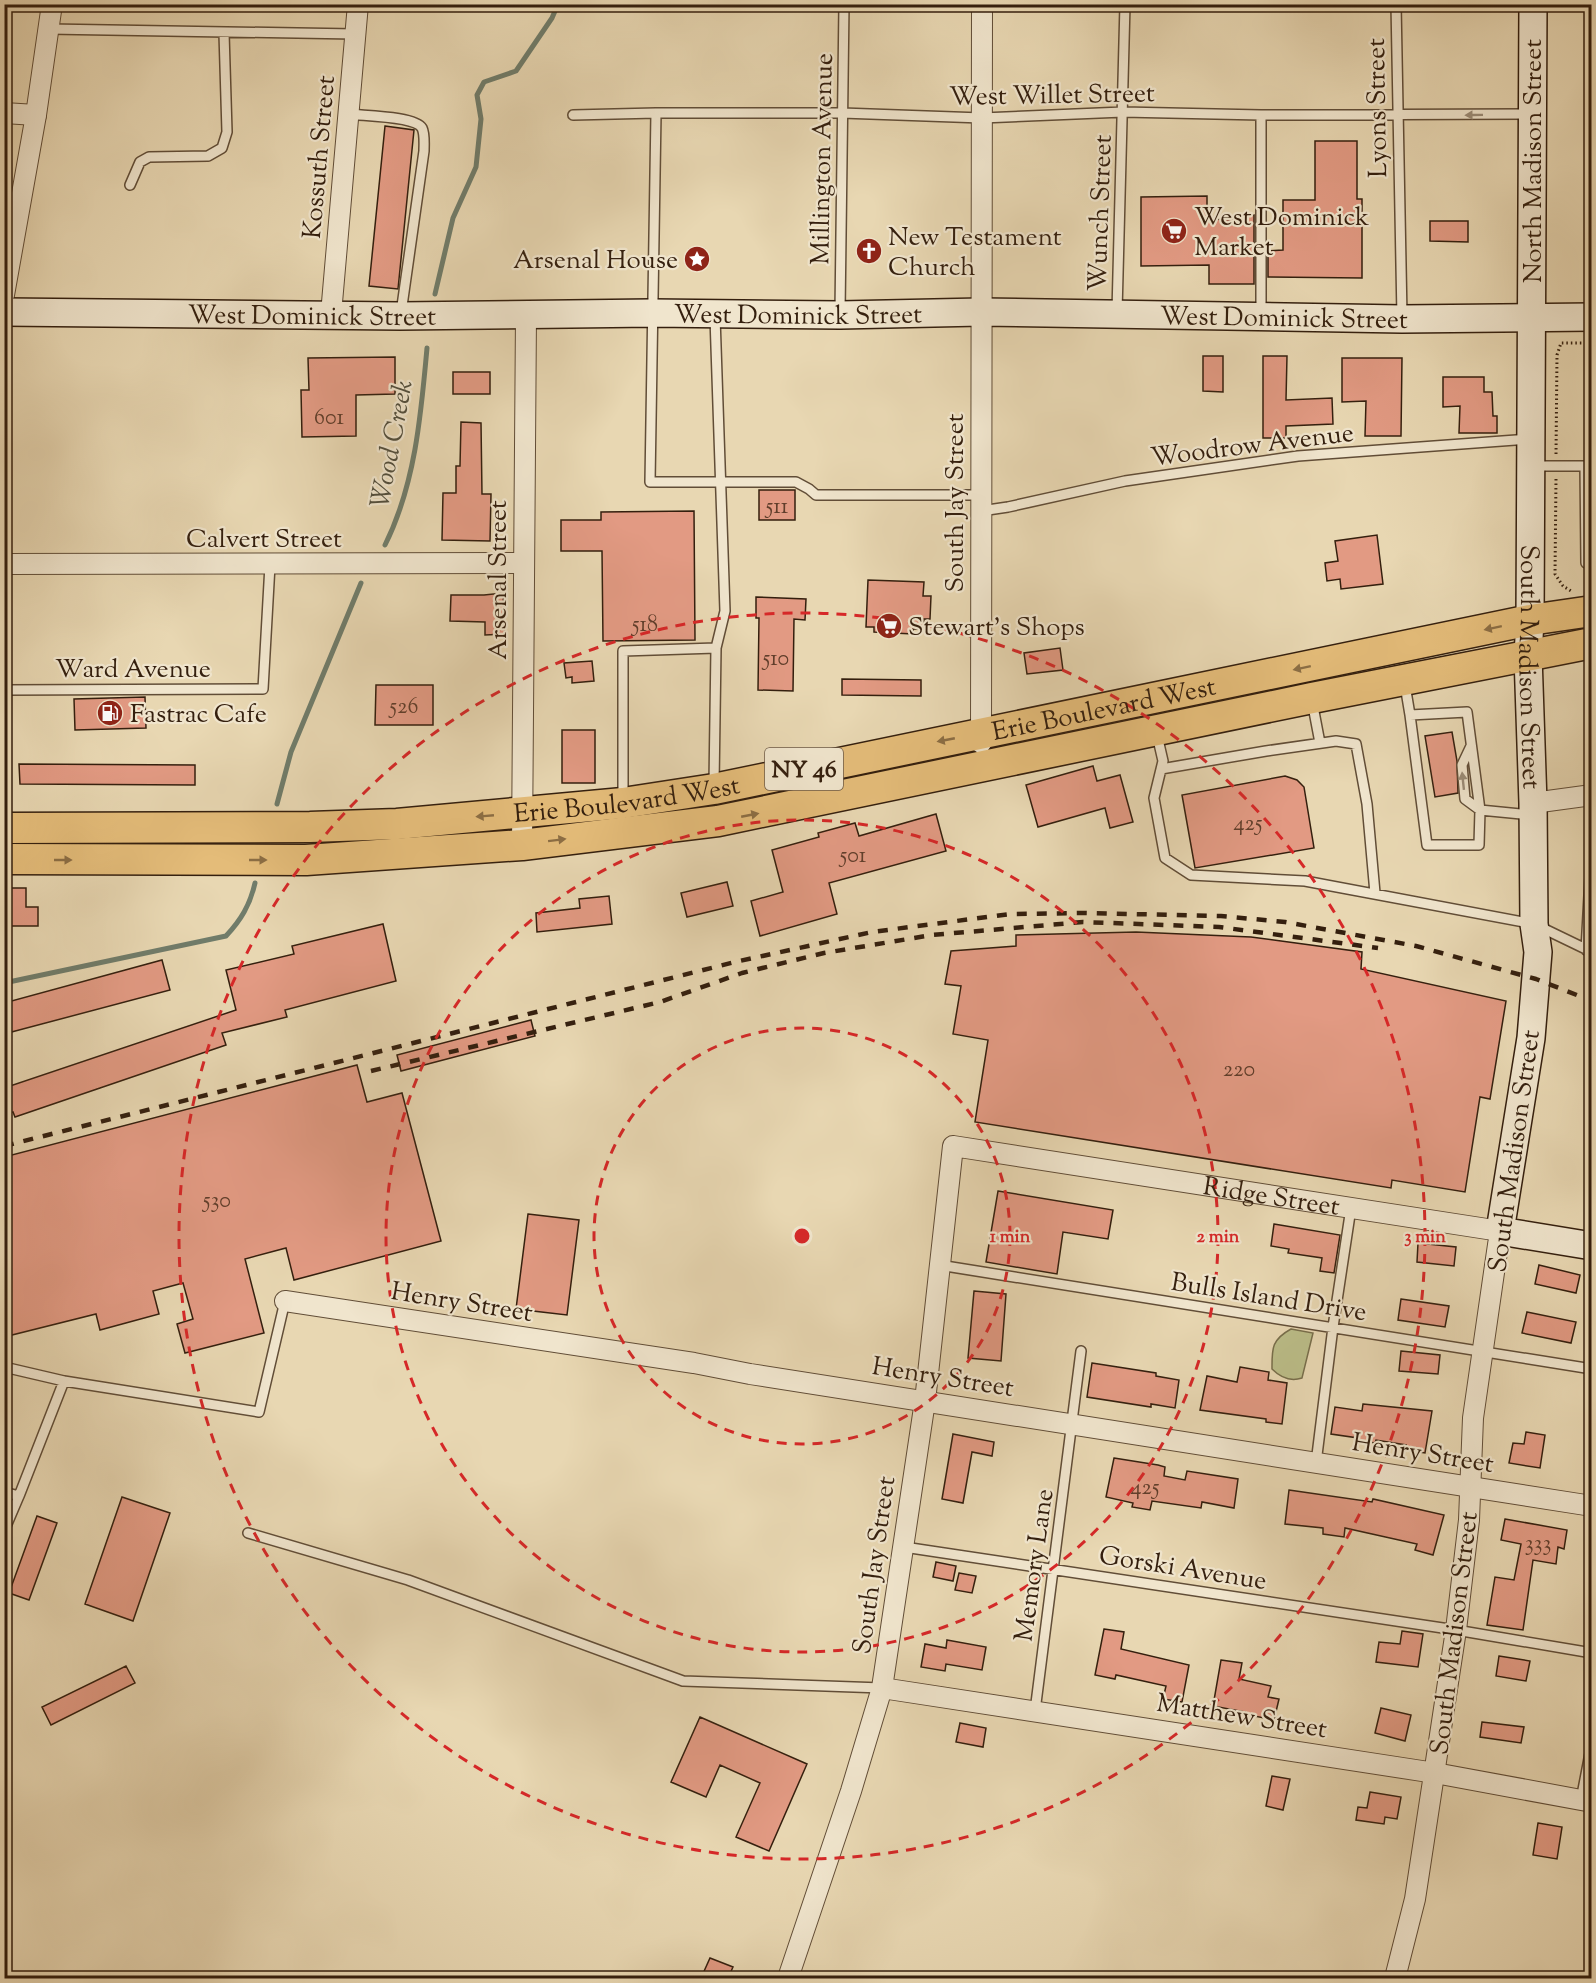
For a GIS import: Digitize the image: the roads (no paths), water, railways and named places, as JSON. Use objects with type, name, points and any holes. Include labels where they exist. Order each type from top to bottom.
[{"type":"main road","name":"Erie Boulevard West","points":[[4,828],[310,827],[397,824],[623,803],[714,789],[1530,620],[1592,611]]},
{"type":"main road","name":"Erie Boulevard West","points":[[4,859],[306,860],[522,845],[718,821],[1312,698],[1592,643]]},
{"type":"street","points":[[4,295],[36,115],[52,4]]},
{"type":"street","name":"Kossuth Street","points":[[331,314],[358,4]]},
{"type":"street","name":"South Jay Street","points":[[982,4],[982,766]]},
{"type":"street","name":"North Madison Street","points":[[1532,317],[1533,4]]},
{"type":"street","points":[[4,113],[36,115]]},
{"type":"street","name":"West Dominick Street","points":[[4,312],[400,316],[652,313],[840,315],[981,312],[1402,319],[1592,317]]},
{"type":"street","name":"Arsenal Street","points":[[522,845],[526,315]]},
{"type":"street","name":"South Madison Street","points":[[1395,1978],[1415,1899],[1456,1630],[1469,1520],[1473,1418],[1531,1038],[1538,952],[1534,924],[1528,656],[1532,317]]},
{"type":"street","name":"Calvert Street","points":[[4,564],[524,563]]},
{"type":"street","points":[[1533,809],[1592,795]]},
{"type":"street","name":"South Jay Street","points":[[788,1978],[851,1791],[882,1688],[925,1401],[953,1146]]},
{"type":"street","name":"Ridge Street","points":[[953,1146],[1592,1246]]},
{"type":"street","name":"Henry Street","points":[[285,1301],[1592,1506]]},
{"type":"street","name":"Matthew Street","points":[[882,1688],[1435,1773],[1586,1801]]},
{"type":"lane","name":"Millington Avenue","points":[[840,315],[844,4]]},
{"type":"lane","name":"Wunch Street","points":[[1117,315],[1125,4]]},
{"type":"lane","name":"Lyons Street","points":[[1396,4],[1402,319]]},
{"type":"lane","points":[[49,29],[356,34]]},
{"type":"lane","points":[[130,185],[140,162],[148,157],[208,156],[222,148],[227,132],[224,33]]},
{"type":"lane","name":"West Willet Street","points":[[573,115],[842,113],[982,118],[1123,112],[1397,116],[1532,114]]},
{"type":"lane","points":[[656,113],[650,482],[721,483]]},
{"type":"lane","points":[[349,114],[406,120],[418,123],[423,130],[424,151],[400,316]]},
{"type":"lane","points":[[1261,115],[1261,316]]},
{"type":"lane","points":[[714,789],[716,648],[725,611],[715,315]]},
{"type":"lane","name":"Woodrow Avenue","points":[[721,483],[796,482],[816,495],[981,503],[1008,507],[1125,481],[1298,456],[1531,439]]},
{"type":"lane","points":[[1531,466],[1588,466],[1586,563]]},
{"type":"lane","name":"Ward Avenue","points":[[4,690],[263,689],[270,565]]},
{"type":"lane","points":[[623,803],[623,651],[716,648]]},
{"type":"lane","points":[[1404,680],[1427,845],[1479,845],[1480,810],[1467,712],[1410,715]]},
{"type":"lane","points":[[1312,698],[1320,743]]},
{"type":"lane","points":[[1156,730],[1163,761],[1154,798],[1165,858],[1191,874],[1305,881],[1375,893],[1534,924],[1589,951],[1592,841]]},
{"type":"lane","points":[[1161,769],[1320,743],[1336,741],[1356,744],[1367,804],[1375,893]]},
{"type":"lane","points":[[1480,810],[1533,809]]},
{"type":"lane","points":[[1316,1463],[1333,1327],[1352,1208]]},
{"type":"lane","name":"Bulls Island Drive","points":[[939,1265],[1592,1369]]},
{"type":"lane","points":[[4,1367],[64,1381],[259,1412],[285,1301]]},
{"type":"lane","name":"Memory Lane","points":[[1035,1711],[1081,1351]]},
{"type":"lane","points":[[4,1531],[64,1381]]},
{"type":"lane","points":[[4,1492],[19,1496]]},
{"type":"lane","points":[[248,1533],[408,1580],[683,1681],[882,1688]]},
{"type":"lane","name":"Gorski Avenue","points":[[904,1547],[1456,1630],[1592,1653]]},
{"type":"lane","points":[[1586,1801],[1592,1743]]},
{"type":"waterway","name":"Wood Creek","points":[[435,294],[453,218],[476,167],[481,119],[477,95],[484,82],[516,71],[552,18],[558,4]]},
{"type":"waterway","name":"Wood Creek","points":[[385,545],[410,474],[419,424],[427,348]]},
{"type":"waterway","name":"Wood Creek","points":[[277,804],[291,752],[361,583]]},
{"type":"waterway","points":[[4,983],[226,936],[244,912],[255,883]]},
{"type":"railway","points":[[4,1146],[735,962],[872,932],[1010,914],[1221,916],[1285,922],[1416,946],[1536,979],[1592,1001]]},
{"type":"railway","points":[[371,1071],[660,1002],[742,973],[824,953],[932,935],[1083,922],[1219,927],[1378,948]]},
{"type":"place","name":"West Dominick Market","points":[[1174,231]]},
{"type":"place","name":"New Testament Church","points":[[869,251]]},
{"type":"place","name":"Arsenal House","points":[[697,259]]},
{"type":"place","name":"Stewart's Shops","points":[[889,626]]},
{"type":"place","name":"Fastrac Cafe","points":[[110,713]]}]
